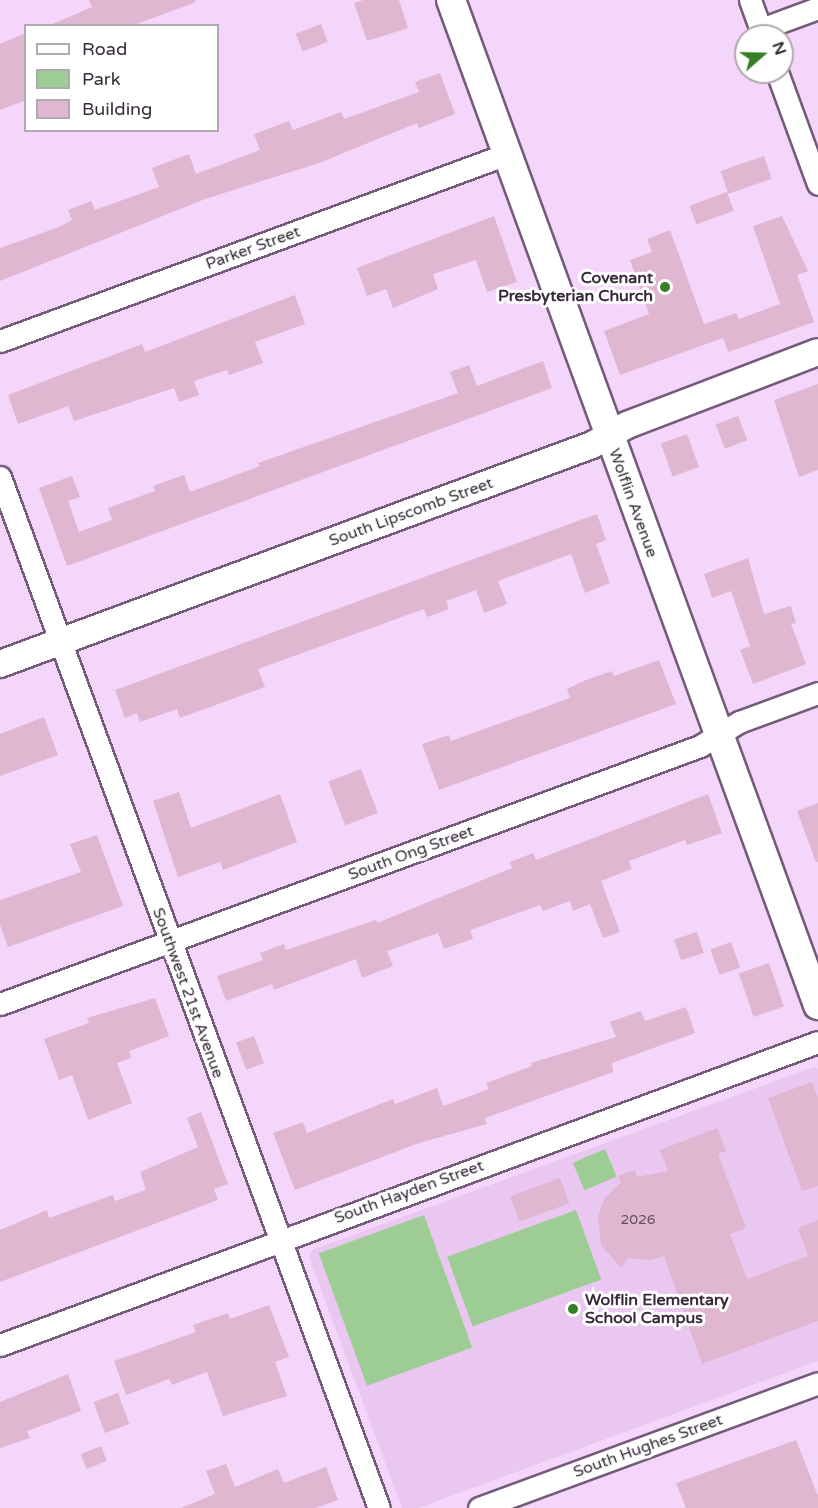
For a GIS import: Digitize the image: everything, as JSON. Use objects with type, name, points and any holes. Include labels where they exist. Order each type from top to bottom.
[{"type":"main road","name":"Wolflin Avenue","points":[[451,0],[818,1005]]},
{"type":"street","points":[[750,0],[759,24]]},
{"type":"street","points":[[781,24],[818,8]]},
{"type":"street","points":[[781,84],[818,184]]},
{"type":"street","name":"Parker Street","points":[[0,341],[507,154]]},
{"type":"street","name":"South Lipscomb Street","points":[[0,663],[580,450],[609,435],[818,352]]},
{"type":"street","name":"Southwest 21st Avenue","points":[[0,477],[169,942],[379,1508]]},
{"type":"street","name":"South Ong Street","points":[[0,1004],[689,750],[739,722],[818,693]]},
{"type":"street","name":"South Hayden Street","points":[[0,1345],[818,1042]]},
{"type":"street","name":"South Hughes Street","points":[[479,1508],[818,1383]]},
{"type":"shaded area","name":"Wolflin Elementary School Campus","points":[[814,1067],[818,1069],[818,1361],[418,1508],[402,1508],[309,1257],[312,1250]]},
{"type":"green space","points":[[605,1149],[617,1177],[585,1190],[573,1163]]},
{"type":"green space","points":[[576,1210],[601,1280],[473,1326],[447,1257]]},
{"type":"green space","points":[[424,1215],[472,1347],[367,1386],[319,1253]]},
{"type":"building","points":[[89,0],[195,0],[196,2],[136,24],[53,24],[92,7]]},
{"type":"building","points":[[363,0],[399,0],[408,28],[367,41],[354,3]]},
{"type":"building","points":[[321,24],[328,42],[303,51],[296,34]]},
{"type":"building","points":[[24,34],[24,101],[0,110],[0,44]]},
{"type":"building","points":[[440,73],[455,114],[419,128],[417,123],[319,163],[205,199],[0,281],[0,248],[59,227],[72,220],[68,210],[91,201],[95,210],[159,187],[152,168],[189,154],[196,174],[260,150],[254,134],[289,121],[293,130],[341,112],[344,119],[419,92],[415,82]]},
{"type":"building","points":[[764,156],[772,179],[728,194],[721,171]]},
{"type":"building","points":[[727,192],[734,211],[696,224],[689,206]]},
{"type":"building","points":[[494,216],[517,282],[487,292],[476,260],[433,274],[438,289],[393,308],[386,289],[367,296],[357,268]]},
{"type":"building","points":[[782,216],[808,271],[797,275],[814,322],[728,352],[723,338],[620,375],[604,331],[649,314],[630,260],[652,252],[647,239],[670,230],[704,324],[736,313],[739,319],[780,304],[753,226]]},
{"type":"building","points":[[295,295],[305,324],[255,342],[263,363],[229,375],[227,370],[194,381],[199,395],[179,402],[174,388],[74,421],[68,406],[18,424],[8,395],[142,344],[145,352]]},
{"type":"building","points":[[543,361],[552,388],[67,566],[39,488],[72,476],[80,497],[68,501],[79,532],[112,520],[108,508],[155,491],[153,486],[184,475],[190,492],[260,466],[258,463],[458,393],[450,372],[469,365],[477,386]]},
{"type":"building","points":[[818,384],[818,470],[799,477],[774,400]]},
{"type":"building","points":[[738,416],[747,440],[725,449],[716,425]]},
{"type":"building","points":[[687,434],[699,467],[673,476],[661,444]]},
{"type":"building","points":[[597,514],[606,540],[596,544],[610,583],[585,593],[571,554],[498,581],[507,604],[484,613],[476,590],[446,601],[449,609],[427,617],[424,609],[258,669],[265,687],[180,718],[177,709],[140,722],[137,713],[125,718],[115,690]]},
{"type":"building","points":[[748,558],[764,614],[791,606],[796,623],[791,624],[806,664],[753,684],[740,650],[750,646],[731,591],[712,598],[704,574]]},
{"type":"building","points":[[659,660],[676,704],[439,790],[422,744],[449,735],[451,741],[570,698],[567,689],[586,680],[612,671],[614,676]]},
{"type":"building","points":[[44,717],[58,755],[0,776],[0,734]]},
{"type":"building","points":[[361,769],[378,813],[345,825],[328,782]]},
{"type":"building","points":[[179,792],[191,828],[280,794],[297,842],[223,870],[220,862],[178,877],[153,801]]},
{"type":"building","points":[[708,794],[722,833],[687,845],[685,840],[629,861],[632,869],[601,881],[620,932],[603,938],[590,904],[573,911],[570,901],[543,911],[540,905],[470,930],[473,939],[444,949],[438,933],[387,951],[393,966],[362,978],[356,959],[274,990],[272,984],[226,1001],[217,976],[263,960],[260,953],[284,944],[286,950],[376,920],[377,923],[512,868],[510,862],[533,853],[536,860]]},
{"type":"building","points":[[818,803],[818,862],[816,862],[797,811]]},
{"type":"building","points":[[97,835],[123,906],[8,947],[0,925],[0,900],[81,872],[70,844]]},
{"type":"building","points":[[697,932],[704,953],[681,960],[674,939]]},
{"type":"building","points":[[731,942],[740,967],[720,975],[710,950]]},
{"type":"building","points":[[769,963],[784,1006],[754,1017],[739,973]]},
{"type":"building","points":[[155,998],[169,1036],[129,1051],[131,1058],[117,1063],[132,1103],[88,1120],[72,1075],[59,1080],[44,1039],[89,1023],[87,1018]]},
{"type":"building","points":[[686,1007],[695,1033],[612,1063],[613,1072],[485,1118],[487,1124],[419,1143],[295,1190],[273,1133],[303,1122],[307,1133],[393,1099],[395,1104],[437,1088],[443,1106],[489,1089],[486,1083],[532,1066],[531,1063],[616,1037],[610,1022],[641,1011],[645,1021]]},
{"type":"building","points":[[254,1036],[264,1063],[246,1070],[236,1042]]},
{"type":"building","points":[[812,1082],[818,1097],[818,1186],[802,1191],[768,1098]]},
{"type":"building","points":[[201,1112],[228,1184],[214,1189],[218,1200],[0,1282],[0,1230],[47,1210],[49,1218],[113,1195],[115,1201],[146,1190],[140,1172],[198,1147],[187,1118]]},
{"type":"building","points":[[717,1128],[726,1151],[718,1154],[746,1228],[730,1234],[747,1279],[808,1256],[798,1228],[818,1220],[818,1321],[702,1364],[664,1256],[650,1260],[628,1258],[621,1268],[601,1245],[598,1217],[604,1199],[621,1182],[618,1176],[635,1170],[637,1177],[668,1171],[660,1150]]},
{"type":"building","points":[[560,1178],[569,1203],[519,1221],[510,1196]]},
{"type":"building","points":[[269,1305],[289,1357],[275,1362],[287,1396],[223,1416],[207,1372],[172,1385],[169,1379],[126,1395],[114,1361],[196,1332],[193,1325],[228,1313],[230,1319]]},
{"type":"building","points":[[68,1374],[81,1411],[27,1431],[30,1438],[0,1448],[0,1402]]},
{"type":"building","points":[[118,1393],[129,1424],[105,1433],[94,1402]]},
{"type":"building","points":[[796,1440],[818,1496],[818,1508],[686,1508],[676,1483]]},
{"type":"building","points":[[101,1446],[107,1461],[87,1469],[81,1454]]},
{"type":"building","points":[[226,1464],[235,1487],[278,1469],[284,1483],[326,1467],[338,1500],[315,1508],[181,1508],[215,1494],[206,1471]]},
{"type":"place","name":"Covenant Presbyterian Church","points":[[665,287]]},
{"type":"place","name":"Wolflin Elementary School Campus","points":[[573,1309]]}]
